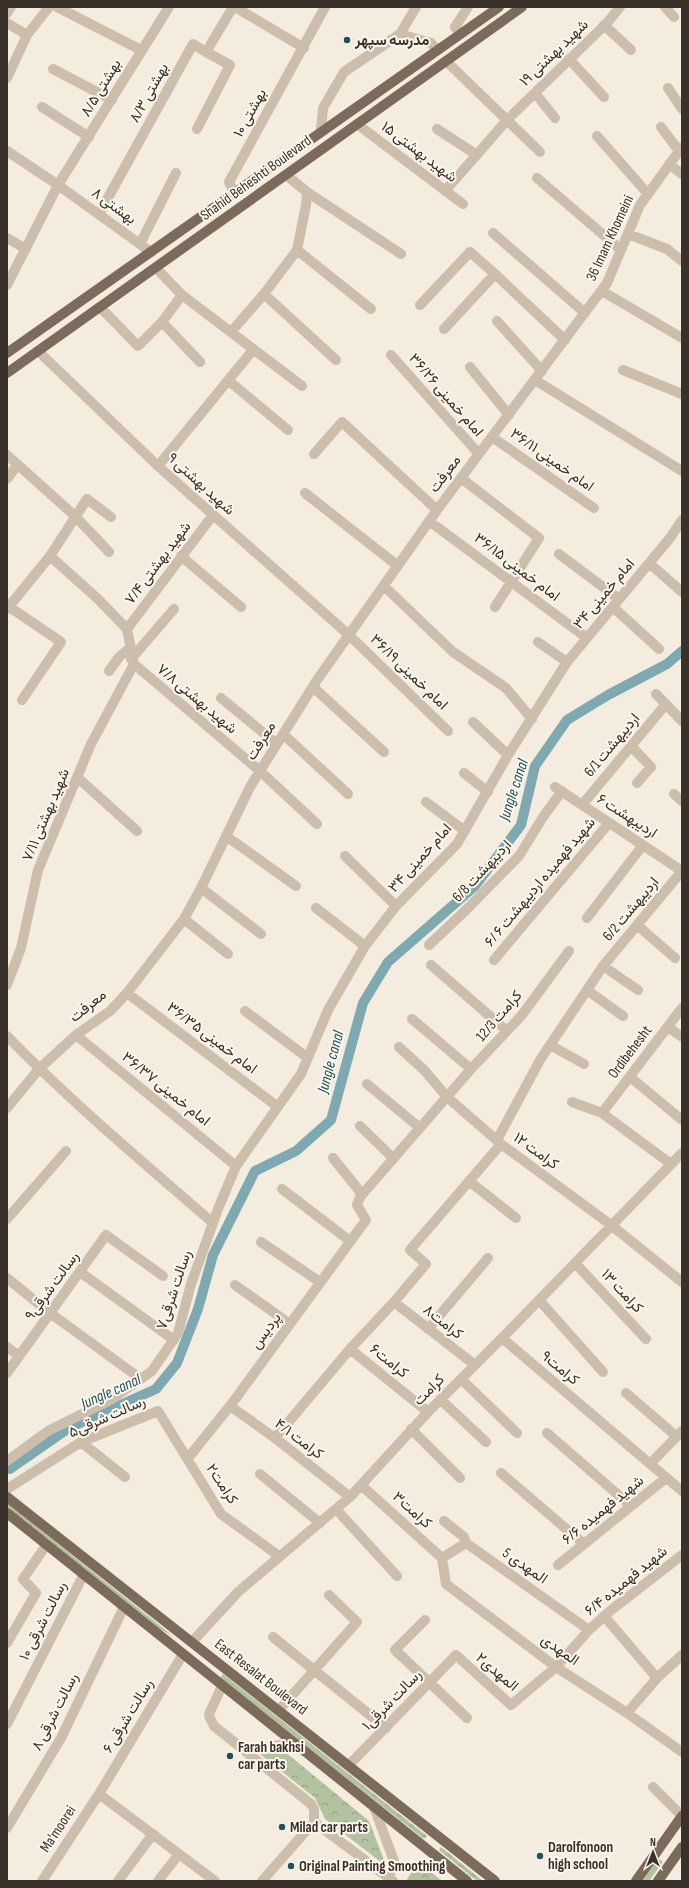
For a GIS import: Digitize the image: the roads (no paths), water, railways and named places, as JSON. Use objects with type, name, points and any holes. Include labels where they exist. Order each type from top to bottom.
[{"type":"main road","name":"Shahid Beheshti Boulevard","points":[[7,354],[321,131],[499,7]]},
{"type":"main road","name":"Shahid Beheshti Boulevard","points":[[7,373],[522,7]]},
{"type":"main road","points":[[474,24],[482,35]]},
{"type":"main road","name":"East Resalat Boulevard","points":[[7,1497],[495,1881]]},
{"type":"main road","name":"East Resalat Boulevard","points":[[7,1513],[292,1743],[467,1881]]},
{"type":"main road","points":[[47,1544],[55,1534]]},
{"type":"main road","points":[[636,1881],[682,1816]]},
{"type":"main road","points":[[429,1850],[439,1836]]},
{"type":"main road","points":[[658,1881],[682,1847]]},
{"type":"main road","points":[[659,1849],[673,1859]]},
{"type":"street","points":[[7,13],[11,7]]},
{"type":"street","points":[[7,78],[27,35],[49,7]]},
{"type":"street","points":[[57,7],[141,50]]},
{"type":"street","name":"بهشتی ۸/۵","points":[[7,285],[58,185],[169,7]]},
{"type":"street","points":[[197,129],[230,64],[206,52],[234,7],[304,48],[325,7]]},
{"type":"street","points":[[321,131],[323,108],[344,72],[400,34],[416,7]]},
{"type":"street","points":[[460,34],[455,27],[468,7]]},
{"type":"street","name":"شهید بهشتی ۱۹","points":[[445,191],[508,120],[604,25],[620,7]]},
{"type":"street","points":[[665,7],[674,17]]},
{"type":"street","points":[[7,22],[27,35]]},
{"type":"street","points":[[604,25],[630,50]]},
{"type":"street","points":[[400,34],[431,44],[437,50]]},
{"type":"street","name":"بهشتی ۸/۳","points":[[99,214],[193,44],[206,52]]},
{"type":"street","name":"بهشتی ۱۰","points":[[234,193],[229,182],[304,48]]},
{"type":"street","points":[[569,59],[604,97]]},
{"type":"street","points":[[446,61],[540,152]]},
{"type":"street","points":[[53,69],[112,100]]},
{"type":"street","points":[[668,88],[682,108]]},
{"type":"street","points":[[534,93],[555,118]]},
{"type":"street","points":[[42,107],[89,137]]},
{"type":"street","name":"شهید بهشتی ۱۵","points":[[357,124],[463,204]]},
{"type":"street","points":[[661,127],[681,149]]},
{"type":"street","points":[[437,129],[477,155]]},
{"type":"street","points":[[597,136],[648,194]]},
{"type":"street","name":"36 Imam Khomeini","points":[[535,380],[602,291],[607,283],[640,205],[681,149]]},
{"type":"street","name":"۸ بهشتی","points":[[7,151],[58,185],[151,252]]},
{"type":"street","points":[[669,164],[682,174]]},
{"type":"street","points":[[140,244],[176,173]]},
{"type":"street","points":[[286,175],[307,192],[401,254]]},
{"type":"street","points":[[537,178],[621,250]]},
{"type":"street","points":[[231,332],[264,294],[297,250],[306,205],[307,192]]},
{"type":"street","points":[[493,233],[585,313]]},
{"type":"street","points":[[628,234],[667,249],[682,261]]},
{"type":"street","points":[[7,238],[26,249]]},
{"type":"street","points":[[297,250],[371,309]]},
{"type":"street","points":[[420,305],[470,252],[565,340]]},
{"type":"street","points":[[156,268],[182,295],[302,386]]},
{"type":"street","points":[[444,329],[495,274]]},
{"type":"street","points":[[602,291],[682,338]]},
{"type":"street","points":[[264,294],[336,360]]},
{"type":"street","points":[[100,307],[138,346],[162,322],[182,295]]},
{"type":"street","points":[[162,322],[200,362]]},
{"type":"street","points":[[497,322],[542,371]]},
{"type":"street","points":[[158,466],[253,350]]},
{"type":"street","name":"شهید بهشتی ۹","points":[[38,351],[158,466],[349,635]]},
{"type":"street","name":"امام خمینی ۳۶/۲۶","points":[[391,355],[479,454]]},
{"type":"street","points":[[470,367],[509,415]]},
{"type":"street","points":[[623,370],[682,394]]},
{"type":"street","points":[[535,380],[682,471]]},
{"type":"street","name":"معرفت","points":[[7,1108],[39,1068],[76,1035],[110,1011],[127,993],[184,919],[201,888],[250,787],[313,687],[429,521],[535,380]]},
{"type":"street","points":[[229,381],[288,430]]},
{"type":"street","points":[[314,454],[342,422],[437,510]]},
{"type":"street","name":"امام خمینی ۳۶/۱۱","points":[[492,437],[594,508]]},
{"type":"street","points":[[7,455],[75,516],[109,552]]},
{"type":"street","points":[[7,478],[17,465]]},
{"type":"street","points":[[461,478],[539,538],[495,607]]},
{"type":"street","points":[[305,493],[398,566]]},
{"type":"street","points":[[22,700],[61,642],[8,608],[50,556],[87,499],[111,517]]},
{"type":"street","name":"شهید بهشتی ۷/۴","points":[[127,629],[212,514]]},
{"type":"street","name":"امام خمینی ۳۴","points":[[236,1166],[301,1074],[328,1010],[365,946],[396,906],[457,844],[508,755],[532,719],[566,662],[650,563],[682,520]]},
{"type":"street","name":"امام خمینی ۳۶/۱۵","points":[[429,521],[587,638]]},
{"type":"street","points":[[559,554],[616,603],[660,649]]},
{"type":"street","points":[[50,556],[98,599],[127,629],[132,662]]},
{"type":"street","points":[[181,556],[241,607]]},
{"type":"street","points":[[650,563],[682,592]]},
{"type":"street","points":[[384,586],[453,652],[506,688],[532,719]]},
{"type":"street","name":"شهید بهشتی ۷/۱۱","points":[[7,986],[21,948],[38,870],[91,744],[132,662],[174,609]]},
{"type":"street","name":"امام خمینی ۳۶/۱۹","points":[[349,635],[448,731]]},
{"type":"street","points":[[538,642],[566,662]]},
{"type":"street","points":[[109,671],[119,657],[130,648]]},
{"type":"street","name":"شهید بهشتی ۷/۸","points":[[132,662],[260,772],[317,824]]},
{"type":"street","points":[[313,687],[384,752]]},
{"type":"street","points":[[656,694],[682,721]]},
{"type":"street","points":[[221,698],[277,744]]},
{"type":"street","name":"اردیبهشت 6/1","points":[[582,805],[666,704]]},
{"type":"street","points":[[473,722],[508,755]]},
{"type":"street","points":[[283,734],[348,794]]},
{"type":"street","points":[[631,746],[651,767],[637,783]]},
{"type":"street","points":[[464,773],[488,792]]},
{"type":"street","points":[[78,778],[137,831]]},
{"type":"street","name":"اردیبهشت ۶","points":[[559,789],[682,871]]},
{"type":"street","name":"اردیبهشت 6/8","points":[[429,945],[519,856],[559,789]]},
{"type":"street","points":[[674,794],[682,801]]},
{"type":"street","points":[[426,802],[465,831]]},
{"type":"street","name":"شهید فهمیده اردیبهشت ۶ /۶","points":[[494,960],[609,823]]},
{"type":"street","points":[[226,836],[296,886]]},
{"type":"street","points":[[587,918],[643,845]]},
{"type":"street","points":[[345,856],[396,906]]},
{"type":"street","name":"اردیبهشت 6/2","points":[[394,1302],[426,1264],[410,1250],[469,1181],[499,1142],[540,1060],[603,966],[682,871]]},
{"type":"street","points":[[201,888],[261,934]]},
{"type":"street","points":[[316,908],[365,946]]},
{"type":"street","points":[[184,919],[228,954]]},
{"type":"street","points":[[637,925],[675,958]]},
{"type":"street","name":"کرامت 12/3","points":[[362,1194],[471,1069],[522,1015],[569,951]]},
{"type":"street","points":[[431,965],[507,1031]]},
{"type":"street","points":[[603,966],[638,990]]},
{"type":"street","points":[[587,990],[623,1016]]},
{"type":"street","name":"امام خمینی ۳۶/۳۵","points":[[127,993],[278,1107]]},
{"type":"street","name":"Ordibehesht","points":[[602,1113],[682,1008]]},
{"type":"street","points":[[245,1011],[308,1058]]},
{"type":"street","points":[[412,1018],[471,1069]]},
{"type":"street","points":[[668,1027],[682,1037]]},
{"type":"street","name":"امام خمینی ۳۶/۳۷","points":[[76,1035],[236,1166]]},
{"type":"street","points":[[7,1036],[97,1123],[213,1223]]},
{"type":"street","points":[[550,1045],[584,1064]]},
{"type":"street","name":"کرامت ۱۲","points":[[399,1048],[424,1070],[447,1097],[499,1142],[611,1225],[682,1282]]},
{"type":"street","points":[[630,1077],[682,1120]]},
{"type":"street","points":[[367,1084],[420,1128]]},
{"type":"street","points":[[572,1102],[602,1113],[671,1164]]},
{"type":"street","points":[[360,1126],[393,1158]]},
{"type":"street","points":[[7,1219],[66,1151]]},
{"type":"street","name":"کرامت","points":[[192,1642],[238,1592],[350,1497],[428,1412],[682,1153]]},
{"type":"street","points":[[333,1158],[362,1194]]},
{"type":"street","name":"رسالت شرقی۷","points":[[7,1461],[48,1431],[112,1400],[152,1371],[178,1333],[191,1284],[236,1166]]},
{"type":"street","points":[[469,1181],[516,1218]]},
{"type":"street","points":[[282,1189],[350,1241]]},
{"type":"street","name":"پردیس","points":[[188,1458],[230,1406],[366,1220],[356,1205],[362,1194]]},
{"type":"street","name":"رسالت شرقی۹","points":[[7,1373],[106,1235],[163,1276]]},
{"type":"street","points":[[261,1242],[320,1282]]},
{"type":"street","points":[[428,1329],[488,1258]]},
{"type":"street","name":"کرامت ۱۳","points":[[575,1263],[646,1339]]},
{"type":"street","points":[[80,1272],[174,1340]]},
{"type":"street","points":[[7,1278],[50,1313],[141,1379]]},
{"type":"street","points":[[235,1285],[290,1324]]},
{"type":"street","points":[[539,1300],[603,1372]]},
{"type":"street","points":[[274,1438],[350,1349],[394,1302]]},
{"type":"street","name":"کرامت۸","points":[[394,1302],[475,1365]]},
{"type":"street","name":"کرامت۹","points":[[502,1338],[682,1491]]},
{"type":"street","points":[[7,1347],[19,1356]]},
{"type":"street","name":"کرامت۶","points":[[350,1349],[428,1412]]},
{"type":"street","points":[[461,1379],[517,1433]]},
{"type":"street","points":[[626,1393],[679,1433],[650,1464]]},
{"type":"street","points":[[441,1400],[486,1442]]},
{"type":"street","name":"کرامت ۴/۱","points":[[230,1406],[350,1497]]},
{"type":"street","name":"کرامت۲","points":[[158,1411],[221,1514],[279,1556]]},
{"type":"street","name":"رسالت شرقی۵","points":[[7,1489],[81,1442],[158,1411]]},
{"type":"street","points":[[412,1429],[460,1478]]},
{"type":"street","points":[[547,1433],[631,1506]]},
{"type":"street","points":[[81,1442],[125,1476]]},
{"type":"street","points":[[501,1473],[584,1544]]},
{"type":"street","points":[[260,1474],[320,1523]]},
{"type":"street","name":"شهید فهمیده ۶/۶","points":[[558,1565],[666,1478]]},
{"type":"street","name":"کرامت۳","points":[[361,1485],[442,1558]]},
{"type":"street","points":[[336,1509],[397,1576]]},
{"type":"street","name":"المهدی 5","points":[[444,1521],[464,1537],[466,1543],[589,1630]]},
{"type":"street","points":[[442,1558],[466,1543]]},
{"type":"street","points":[[7,1643],[36,1593],[23,1579],[47,1544]]},
{"type":"street","name":"شهید فهمیده ۶/۴","points":[[556,1667],[589,1630],[604,1616],[682,1555]]},
{"type":"street","name":"المهدی","points":[[442,1558],[446,1584],[556,1667],[627,1713],[682,1752]]},
{"type":"street","name":"رسالت شرقی ۱۰","points":[[7,1724],[84,1574]]},
{"type":"street","points":[[279,1710],[357,1622],[329,1595]]},
{"type":"street","name":"رسالت شرقی ۸","points":[[7,1828],[61,1738],[124,1607]]},
{"type":"street","points":[[604,1616],[658,1678]]},
{"type":"street","points":[[425,1620],[395,1650],[467,1718]]},
{"type":"street","points":[[273,1637],[386,1728]]},
{"type":"street","name":"رسالت شرقی ۶","points":[[99,1794],[183,1654]]},
{"type":"street","name":"المهدی۲","points":[[456,1655],[512,1705],[556,1667]]},
{"type":"street","name":"رسالت شرقی۱","points":[[349,1765],[456,1655]]},
{"type":"street","points":[[627,1713],[658,1678],[682,1656]]},
{"type":"street","points":[[222,1686],[210,1709],[210,1718],[214,1726],[311,1804],[314,1809],[314,1822],[262,1881]]},
{"type":"street","points":[[245,1752],[292,1743]]},
{"type":"street","points":[[653,1787],[682,1816]]},
{"type":"street","points":[[99,1794],[215,1881]]},
{"type":"street","name":"Ma'moorei","points":[[42,1881],[99,1794]]},
{"type":"street","points":[[314,1822],[390,1880],[394,1861],[374,1807]]},
{"type":"street","points":[[118,1881],[153,1834]]},
{"type":"street","points":[[158,1881],[179,1854]]},
{"type":"waterway","name":"Jungle canal","points":[[10,1469],[69,1428],[156,1389],[177,1363],[198,1309],[213,1255],[255,1171],[296,1151],[331,1120],[363,1003],[388,962],[475,886],[521,825],[535,766],[567,720],[608,695],[667,664],[682,651]]},
{"type":"place","name":"مدرسه سپهر","points":[[347,40]]},
{"type":"place","name":"Farah bakhsi car parts","points":[[230,1756]]},
{"type":"place","name":"Milad car parts","points":[[282,1827]]},
{"type":"place","name":"Darolfonoon high school","points":[[540,1856]]},
{"type":"place","name":"Original Painting Smoothing","points":[[291,1866]]}]
